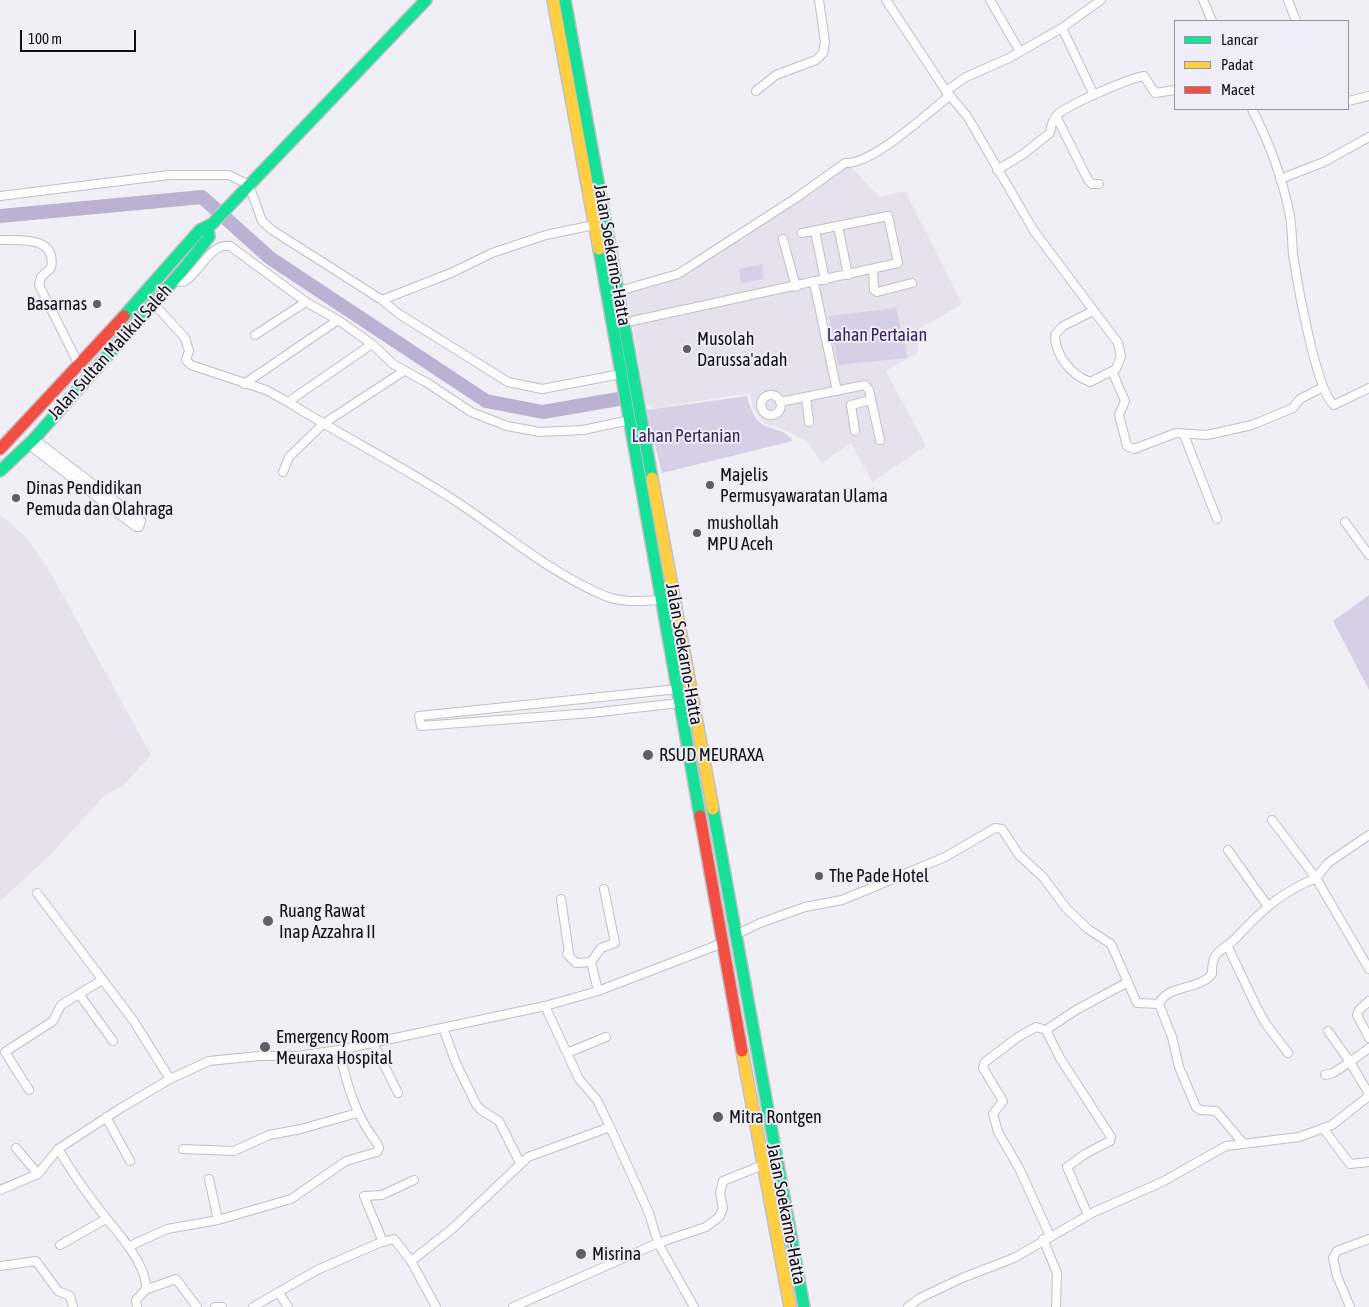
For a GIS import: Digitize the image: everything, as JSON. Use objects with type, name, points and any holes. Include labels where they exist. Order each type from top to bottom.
[{"type":"main road","name":"Jalan Sultan Malikul Saleh","points":[[0,449],[78,363],[136,304],[200,230],[210,225],[426,0]]},
{"type":"main road","points":[[553,5],[566,4]]},
{"type":"main road","name":"Jalan Soekarno-Hatta","points":[[566,4],[623,290],[623,322],[804,1307]]},
{"type":"main road","name":"Jalan Soekarno-Hatta","points":[[553,5],[790,1307]]},
{"type":"main road","name":"Jalan Sultan Malikul Saleh","points":[[0,471],[31,442],[154,304],[209,237],[210,225]]},
{"type":"main road","points":[[61,382],[73,393]]},
{"type":"main road","points":[[658,587],[671,584]]},
{"type":"main road","points":[[768,1191],[781,1190]]},
{"type":"street","points":[[756,91],[776,75],[816,60],[823,53],[825,42],[819,0]]},
{"type":"street","points":[[886,0],[946,91],[967,116],[1034,231],[1118,343],[1121,356],[1116,369],[1090,382],[1063,362],[1055,345],[1055,335],[1063,326],[1093,311]]},
{"type":"street","points":[[990,0],[1020,52]]},
{"type":"street","points":[[946,91],[974,73],[1020,52],[1062,28],[1101,0]]},
{"type":"street","points":[[1204,0],[1212,20]]},
{"type":"street","points":[[1288,0],[1296,20]]},
{"type":"street","points":[[1062,28],[1094,95]]},
{"type":"street","points":[[997,170],[1022,155],[1050,132],[1056,116],[1094,95],[1144,76],[1155,93],[1174,90]]},
{"type":"street","points":[[623,290],[678,274],[796,198],[844,163],[854,164],[870,158],[948,97],[946,91]]},
{"type":"street","points":[[1349,101],[1369,96]]},
{"type":"street","points":[[1252,110],[1265,137],[1280,179],[1290,216],[1298,287],[1323,387],[1334,405],[1369,388]]},
{"type":"street","points":[[1056,116],[1088,180],[1092,184],[1099,184]]},
{"type":"street","points":[[1280,179],[1324,162],[1369,137]]},
{"type":"street","points":[[0,196],[169,175],[229,175],[249,185],[262,221],[272,230],[382,300],[399,314],[508,382],[542,389],[621,374]]},
{"type":"street","points":[[623,322],[796,287],[898,263],[888,216],[802,233]]},
{"type":"street","points":[[382,300],[452,273],[501,250],[546,235],[594,225]]},
{"type":"street","points":[[838,226],[848,275]]},
{"type":"street","points":[[815,231],[825,280]]},
{"type":"street","points":[[783,239],[796,287]]},
{"type":"street","points":[[0,240],[36,241],[44,245],[49,251],[53,261],[52,268],[41,277],[39,285],[78,363]]},
{"type":"street","points":[[173,281],[180,283],[189,279],[215,250],[230,246],[306,302],[338,320],[372,344],[393,364],[429,384],[471,412],[506,426],[540,432],[575,431],[630,420]]},
{"type":"street","points":[[873,269],[874,290],[877,292],[912,284]]},
{"type":"street","points":[[814,283],[837,391]]},
{"type":"street","points":[[255,335],[306,302]]},
{"type":"street","points":[[154,304],[185,338],[189,351],[186,360],[191,366],[266,390],[288,402],[323,424],[425,481],[482,519],[528,554],[585,586],[616,600],[636,602],[661,600]]},
{"type":"street","points":[[244,384],[338,320]]},
{"type":"street","points":[[288,402],[372,344]]},
{"type":"street","points":[[283,472],[289,456],[323,424],[404,371]]},
{"type":"street","points":[[1112,372],[1125,401],[1119,415],[1127,446],[1134,449],[1170,435],[1207,435],[1252,424],[1293,408],[1300,399],[1323,387]]},
{"type":"street","points":[[780,402],[865,385],[868,386],[880,440]]},
{"type":"street","points":[[806,397],[809,422]]},
{"type":"street","points":[[855,431],[851,405],[872,400]]},
{"type":"street","points":[[1184,435],[1217,520]]},
{"type":"street","points":[[31,442],[141,521],[139,527],[136,527],[31,442]]},
{"type":"street","points":[[1345,522],[1369,556]]},
{"type":"street","points":[[678,689],[419,716],[422,726],[591,713],[679,703]]},
{"type":"street","points":[[1272,820],[1316,878],[1369,969]]},
{"type":"street","points":[[735,935],[760,923],[805,907],[842,900],[869,889],[944,857],[995,828],[1002,830],[1019,855],[1043,877],[1066,908],[1088,929],[1111,944],[1138,1003],[1159,1004]]},
{"type":"street","points":[[1159,1004],[1166,995],[1206,980],[1212,974],[1212,961],[1215,955],[1267,905],[1292,888],[1316,878],[1328,863],[1369,835]]},
{"type":"street","points":[[1228,850],[1267,905]]},
{"type":"street","points":[[598,991],[591,962],[601,948],[613,945],[616,941],[604,889]]},
{"type":"street","points":[[37,893],[133,1020],[170,1079]]},
{"type":"street","points":[[561,899],[568,953],[576,963],[591,962]]},
{"type":"street","points":[[0,1190],[38,1174],[58,1149],[106,1117],[170,1079],[201,1064],[217,1059],[297,1056],[340,1050],[545,1006],[598,991],[723,942]]},
{"type":"street","points":[[1227,945],[1263,1018],[1288,1053]]},
{"type":"street","points":[[29,1090],[5,1052],[53,1021],[62,1006],[102,980]]},
{"type":"street","points":[[1046,1030],[1076,1010],[1128,982]]},
{"type":"street","points":[[79,994],[113,1041]]},
{"type":"street","points":[[1369,1001],[1359,1010],[1357,1015],[1369,1038]]},
{"type":"street","points":[[1159,1004],[1172,1037],[1179,1067],[1196,1107],[1200,1110],[1216,1111],[1244,1144]]},
{"type":"street","points":[[545,1006],[579,1079],[597,1100],[649,1212],[658,1243],[694,1307]]},
{"type":"street","points":[[1056,1307],[1056,1273],[1047,1238],[1019,1168],[998,1132],[993,1114],[1003,1102],[983,1068],[985,1062],[1018,1036],[1036,1027],[1046,1030],[1060,1058],[1111,1137],[1110,1140],[1067,1167],[1088,1216]]},
{"type":"street","points":[[443,1028],[456,1063],[476,1104],[480,1110],[499,1121],[520,1163]]},
{"type":"street","points":[[908,1307],[920,1298],[962,1278],[1014,1258],[1088,1216],[1162,1182],[1226,1146],[1299,1138],[1332,1125],[1369,1095],[1350,1062],[1328,1031]]},
{"type":"street","points":[[567,1053],[606,1037]]},
{"type":"street","points":[[373,1043],[398,1093]]},
{"type":"street","points":[[1325,1075],[1333,1073],[1369,1048]]},
{"type":"street","points":[[130,1246],[167,1229],[218,1220],[290,1199],[346,1161],[377,1152],[379,1148],[377,1143],[356,1113],[347,1084],[340,1050]]},
{"type":"street","points":[[183,1149],[234,1151],[269,1135],[301,1130],[356,1113]]},
{"type":"street","points":[[106,1117],[130,1161]]},
{"type":"street","points":[[411,1261],[447,1234],[516,1171],[520,1163],[542,1151],[610,1127]]},
{"type":"street","points":[[1323,1128],[1350,1164],[1369,1162]]},
{"type":"street","points":[[16,1148],[38,1174]]},
{"type":"street","points":[[58,1149],[106,1219],[130,1246],[145,1281],[145,1290]]},
{"type":"street","points":[[513,1307],[658,1243],[701,1230],[719,1217],[723,1208],[720,1192],[723,1181],[763,1165]]},
{"type":"street","points":[[209,1179],[218,1220]]},
{"type":"street","points":[[383,1242],[364,1196],[382,1195],[414,1180]]},
{"type":"street","points":[[60,1246],[106,1219]]},
{"type":"street","points":[[253,1307],[317,1270],[394,1239],[411,1261],[436,1307]]},
{"type":"street","points":[[1350,1307],[1337,1276],[1333,1258],[1337,1251],[1369,1240]]},
{"type":"street","points":[[0,1266],[36,1262],[58,1291],[70,1296],[73,1307]]},
{"type":"street","points":[[137,1307],[136,1300],[145,1290],[176,1279],[196,1307]]},
{"type":"street","points":[[279,1293],[288,1307]]},
{"type":"street","points":[[533,1298],[536,1307]]},
{"type":"street","points":[[215,1307],[222,1307]]},
{"type":"shaded area","points":[[844,159],[879,197],[905,191],[962,304],[919,329],[918,353],[886,371],[926,446],[872,482],[851,443],[822,463],[807,441],[778,427],[765,424],[753,408],[750,393],[654,408],[646,404],[626,289],[674,275]]},
{"type":"shaded area","points":[[0,515],[24,535],[49,570],[151,755],[124,785],[105,795],[48,857],[0,901]]},
{"type":"green space","points":[[762,264],[764,279],[741,283],[739,269]]},
{"type":"green space","name":"Lahan Pertaian","points":[[896,308],[908,358],[838,365],[829,316]]},
{"type":"green space","name":"Lahan Pertanian","points":[[747,396],[751,410],[762,424],[781,431],[793,441],[662,473],[646,410]]},
{"type":"green space","points":[[1369,595],[1369,690],[1333,621]]},
{"type":"waterway","points":[[0,216],[202,197],[270,258],[486,401],[543,412],[624,398]]},
{"type":"traffic: fast","points":[[124,316],[200,230],[212,224],[426,0]]},
{"type":"traffic: fast","points":[[565,0],[652,478]]},
{"type":"traffic: fast","points":[[0,471],[34,439],[181,272],[209,237],[208,227]]},
{"type":"traffic: fast","points":[[599,249],[700,816]]},
{"type":"traffic: fast","points":[[713,809],[804,1307]]},
{"type":"traffic: slow","points":[[553,0],[599,249]]},
{"type":"traffic: slow","points":[[652,478],[713,809]]},
{"type":"traffic: slow","points":[[742,1051],[790,1307]]},
{"type":"traffic: jam","points":[[0,449],[124,316]]},
{"type":"traffic: jam","points":[[700,816],[742,1051]]},
{"type":"place","name":"Basarnas","points":[[97,304]]},
{"type":"place","name":"Musolah Darussa'adah","points":[[687,349]]},
{"type":"place","name":"Majelis Permusyawaratan Ulama","points":[[710,485]]},
{"type":"place","name":"Dinas Pendidikan Pemuda dan Olahraga","points":[[16,498]]},
{"type":"place","name":"mushollah MPU Aceh","points":[[697,533]]},
{"type":"place","name":"RSUD MEURAXA","points":[[648,755]]},
{"type":"place","name":"The Pade Hotel","points":[[819,876]]},
{"type":"place","name":"Ruang Rawat Inap Azzahra II","points":[[268,921]]},
{"type":"place","name":"Emergency Room Meuraxa Hospital","points":[[265,1047]]},
{"type":"place","name":"Mitra Rontgen","points":[[718,1117]]},
{"type":"place","name":"Misrina","points":[[581,1254]]}]
